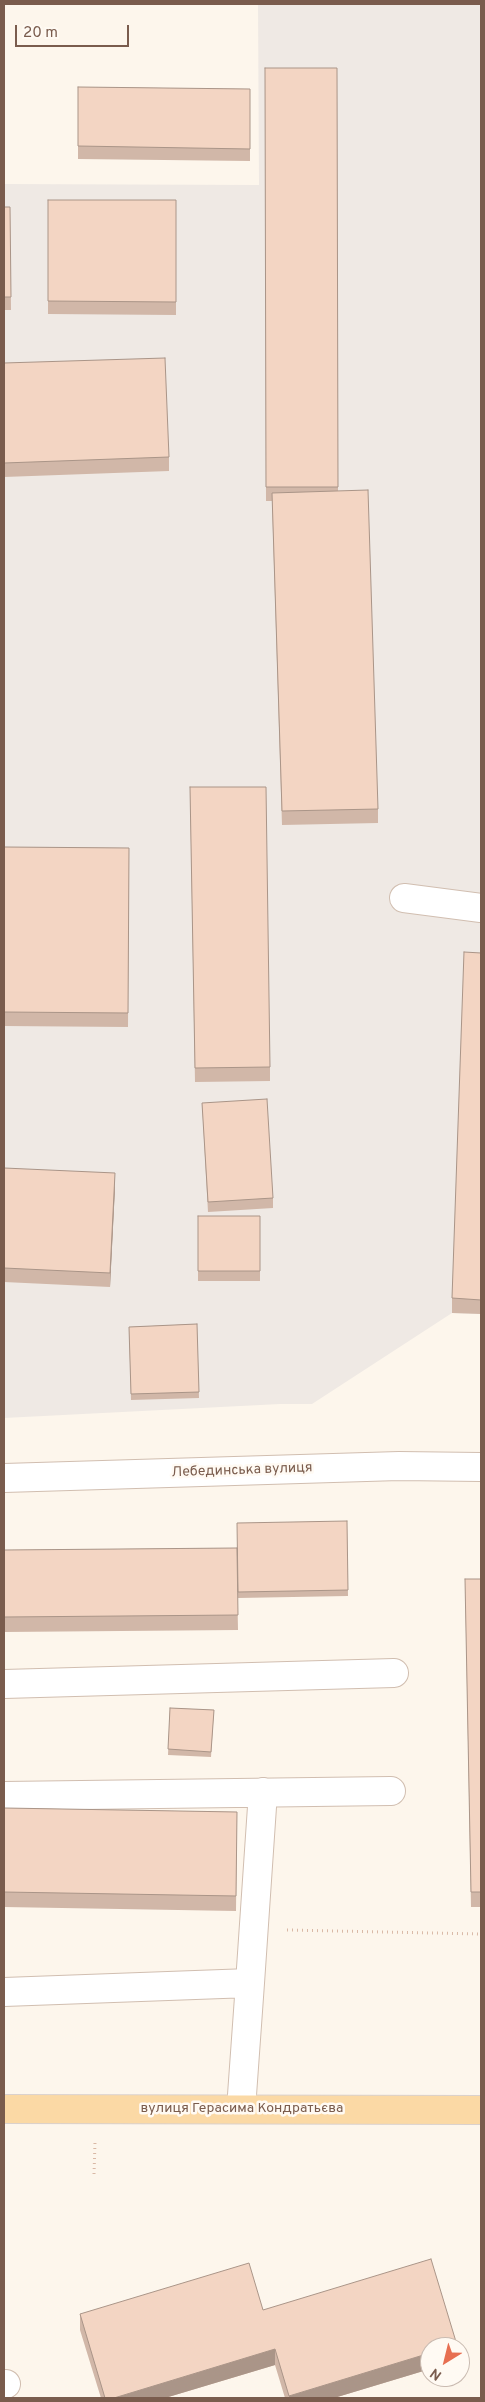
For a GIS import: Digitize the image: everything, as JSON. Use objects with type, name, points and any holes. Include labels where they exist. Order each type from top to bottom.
[{"type":"main road","name":"вулиця Герасима Кондратьєва","points":[[4,2109],[481,2110]]},
{"type":"street","points":[[404,898],[481,908]]},
{"type":"street","name":"Лебединська вулиця","points":[[4,1478],[398,1466],[481,1467]]},
{"type":"street","points":[[4,1684],[394,1673]]},
{"type":"street","points":[[4,1796],[391,1790]]},
{"type":"street","points":[[241,2109],[263,1792]]},
{"type":"street","points":[[4,1992],[250,1983]]},
{"type":"path","points":[[254,1930],[481,1934]]},
{"type":"shaded area","points":[[258,4],[481,4],[481,1314],[452,1313],[312,1404],[4,1418],[4,184],[259,185]]},
{"type":"building","points":[[265,68],[337,68],[338,487],[266,487]]},
{"type":"building","points":[[78,87],[250,89],[250,149],[78,146]]},
{"type":"building","points":[[48,200],[176,200],[176,302],[48,301]]},
{"type":"building","points":[[4,207],[10,207],[11,297],[4,297]]},
{"type":"building","points":[[165,358],[169,457],[4,463],[4,363]]},
{"type":"building","points":[[368,490],[378,809],[282,811],[272,493]]},
{"type":"building","points":[[190,787],[266,787],[270,1067],[195,1068]]},
{"type":"building","points":[[4,847],[129,848],[128,1013],[4,1012]]},
{"type":"building","points":[[464,952],[481,953],[481,1300],[452,1298]]},
{"type":"building","points":[[267,1099],[273,1198],[208,1202],[202,1103]]},
{"type":"building","points":[[4,1168],[115,1173],[110,1273],[4,1268]]},
{"type":"building","points":[[198,1216],[260,1216],[260,1271],[198,1271]]},
{"type":"building","points":[[197,1324],[199,1392],[131,1394],[129,1327]]},
{"type":"building","points":[[347,1521],[348,1590],[238,1592],[237,1523]]},
{"type":"building","points":[[237,1548],[238,1615],[4,1617],[4,1550]]},
{"type":"building","points":[[465,1579],[481,1579],[481,1892],[471,1892]]},
{"type":"building","points":[[170,1708],[214,1710],[211,1752],[168,1749]]},
{"type":"building","points":[[4,1808],[237,1812],[236,1896],[4,1892]]},
{"type":"building","points":[[431,2259],[455,2337],[420,2337],[420,2356],[289,2396],[275,2349],[114,2398],[105,2398],[80,2314],[249,2263],[263,2310]]}]
